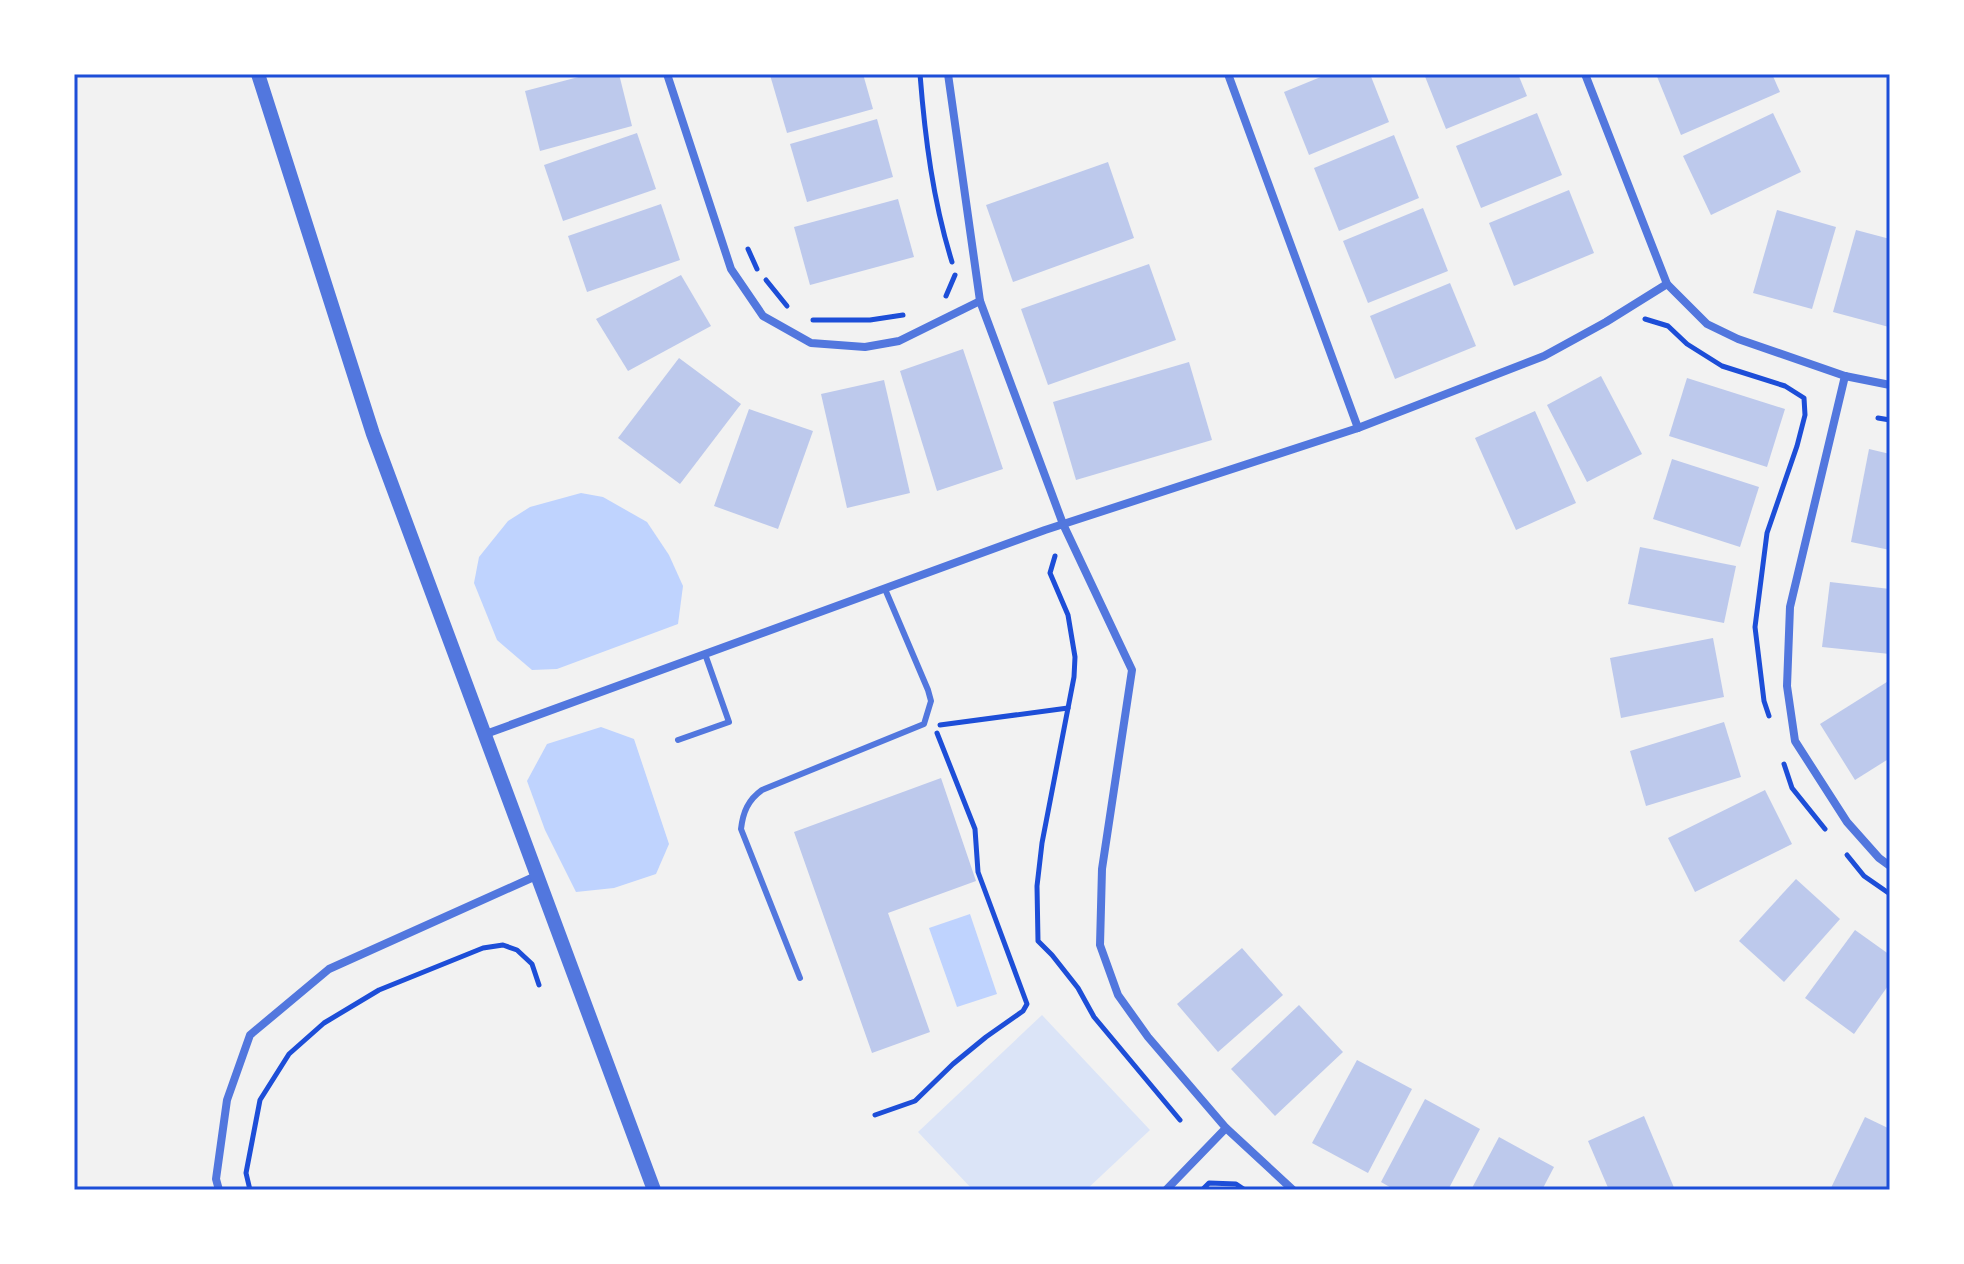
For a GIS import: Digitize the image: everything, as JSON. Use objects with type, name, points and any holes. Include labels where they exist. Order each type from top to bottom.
[{"type":"street","points":[[258,74],[373,434],[654,1190]]},
{"type":"street","points":[[667,74],[731,269],[763,316],[811,343],[865,347],[899,341],[980,301]]},
{"type":"street","points":[[948,74],[980,301],[1063,524],[1132,670],[1102,869],[1100,945],[1118,995],[1148,1037],[1226,1128],[1293,1190]]},
{"type":"street","points":[[1228,74],[1358,428]]},
{"type":"street","points":[[1585,74],[1667,284],[1707,324],[1738,339],[1845,376],[1890,385]]},
{"type":"street","points":[[483,735],[1063,524],[1358,428],[1544,356],[1667,284]]},
{"type":"street","points":[[1845,376],[1790,607],[1787,686],[1795,741],[1847,822],[1890,866]]},
{"type":"street","points":[[219,1190],[216,1179],[227,1100],[250,1035],[329,969],[536,876]]},
{"type":"street","points":[[1166,1190],[1226,1128]]},
{"type":"lane","points":[[800,978],[741,829],[742,819],[746,807],[762,790],[924,724],[931,701],[928,690],[885,589]]},
{"type":"lane","points":[[678,740],[729,722],[705,654]]},
{"type":"path","points":[[920,74],[930,169],[942,231],[956,273],[943,302]]},
{"type":"path","points":[[745,244],[759,272],[792,312]]},
{"type":"path","points":[[803,316],[814,320],[870,320],[908,314]]},
{"type":"path","points":[[1633,326],[1647,319],[1668,326],[1687,344],[1722,366],[1785,386],[1804,398],[1805,415],[1797,446],[1767,533],[1755,627],[1764,701],[1773,730]]},
{"type":"path","points":[[1878,418],[1890,420]]},
{"type":"path","points":[[1055,556],[1050,573],[1068,615],[1075,657],[1074,677],[1042,843],[1037,886],[1038,941],[1078,988],[1094,1017],[1180,1120]]},
{"type":"path","points":[[875,1115],[915,1101],[953,1064],[1023,1011],[1027,1004],[978,872],[975,829],[934,726],[1068,708]]},
{"type":"path","points":[[1783,759],[1792,788],[1828,832]]},
{"type":"path","points":[[1846,854],[1864,876],[1890,894]]},
{"type":"path","points":[[250,1190],[246,1173],[260,1100],[289,1054],[324,1023],[379,990],[483,948],[503,945],[517,950],[532,964],[539,985]]},
{"type":"path","points":[[1202,1190],[1209,1183],[1236,1184],[1245,1190]]},
{"type":"shaded area","points":[[1042,1015],[1150,1130],[1086,1190],[973,1190],[918,1132]]},
{"type":"water","points":[[581,493],[603,497],[647,522],[669,555],[683,586],[678,624],[557,669],[532,670],[497,640],[474,583],[479,557],[508,521],[530,507]]},
{"type":"water","points":[[601,727],[634,739],[669,844],[656,874],[614,888],[576,892],[545,830],[527,781],[547,744]]},
{"type":"water","points":[[970,914],[997,994],[957,1007],[929,928]]},
{"type":"building","points":[[590,74],[619,74],[632,126],[540,151],[525,91]]},
{"type":"building","points":[[863,74],[873,109],[787,133],[770,75]]},
{"type":"building","points":[[1328,74],[1370,74],[1389,122],[1309,155],[1284,92]]},
{"type":"building","points":[[1424,74],[1518,74],[1527,96],[1446,129]]},
{"type":"building","points":[[1656,74],[1772,74],[1780,92],[1681,135]]},
{"type":"building","points":[[1537,113],[1562,175],[1481,208],[1456,146]]},
{"type":"building","points":[[1773,113],[1801,172],[1711,215],[1683,156]]},
{"type":"building","points":[[877,119],[893,177],[807,202],[790,144]]},
{"type":"building","points":[[637,133],[656,189],[563,221],[544,165]]},
{"type":"building","points":[[1394,135],[1419,198],[1339,231],[1314,168]]},
{"type":"building","points":[[1108,162],[1134,238],[1013,282],[986,205]]},
{"type":"building","points":[[1569,190],[1594,253],[1514,286],[1489,223]]},
{"type":"building","points":[[898,199],[914,257],[810,285],[794,227]]},
{"type":"building","points":[[661,204],[680,260],[587,292],[568,236]]},
{"type":"building","points":[[1423,208],[1448,271],[1368,303],[1343,241]]},
{"type":"building","points":[[1777,210],[1836,227],[1812,309],[1753,293]]},
{"type":"building","points":[[1856,230],[1890,239],[1889,327],[1833,312]]},
{"type":"building","points":[[1149,264],[1176,340],[1048,385],[1021,309]]},
{"type":"building","points":[[681,275],[711,326],[628,371],[596,319]]},
{"type":"building","points":[[1450,283],[1476,346],[1395,379],[1370,316]]},
{"type":"building","points":[[963,349],[1003,469],[937,491],[900,371]]},
{"type":"building","points":[[679,358],[741,404],[680,484],[618,438]]},
{"type":"building","points":[[1189,362],[1212,440],[1076,480],[1053,402]]},
{"type":"building","points":[[1601,376],[1642,454],[1587,482],[1547,405]]},
{"type":"building","points":[[1687,378],[1785,409],[1767,467],[1669,436]]},
{"type":"building","points":[[884,380],[910,493],[847,508],[821,394]]},
{"type":"building","points":[[749,409],[813,431],[778,529],[714,506]]},
{"type":"building","points":[[1535,411],[1576,503],[1516,530],[1475,438]]},
{"type":"building","points":[[1869,449],[1890,454],[1890,550],[1851,542]]},
{"type":"building","points":[[1672,459],[1759,487],[1740,547],[1653,519]]},
{"type":"building","points":[[1640,547],[1736,566],[1724,623],[1628,604]]},
{"type":"building","points":[[1830,582],[1890,589],[1890,654],[1822,647]]},
{"type":"building","points":[[1713,638],[1724,697],[1621,718],[1610,658]]},
{"type":"building","points":[[1890,680],[1890,758],[1855,780],[1820,724]]},
{"type":"building","points":[[1724,722],[1741,777],[1646,806],[1630,751]]},
{"type":"building","points":[[941,778],[976,881],[888,913],[930,1032],[872,1053],[794,832]]},
{"type":"building","points":[[1765,790],[1792,844],[1695,892],[1668,838]]},
{"type":"building","points":[[1796,879],[1840,919],[1784,982],[1739,941]]},
{"type":"building","points":[[1855,930],[1890,955],[1890,983],[1854,1034],[1805,998]]},
{"type":"building","points":[[1242,948],[1283,995],[1218,1052],[1177,1004]]},
{"type":"building","points":[[1299,1005],[1343,1052],[1275,1116],[1231,1069]]},
{"type":"building","points":[[1357,1060],[1412,1089],[1368,1173],[1312,1143]]},
{"type":"building","points":[[1425,1099],[1480,1129],[1448,1190],[1395,1190],[1381,1182]]},
{"type":"building","points":[[1644,1116],[1675,1190],[1609,1190],[1588,1141]]},
{"type":"building","points":[[1865,1117],[1890,1129],[1890,1190],[1830,1190]]},
{"type":"building","points":[[1499,1137],[1554,1167],[1542,1190],[1471,1190]]}]
